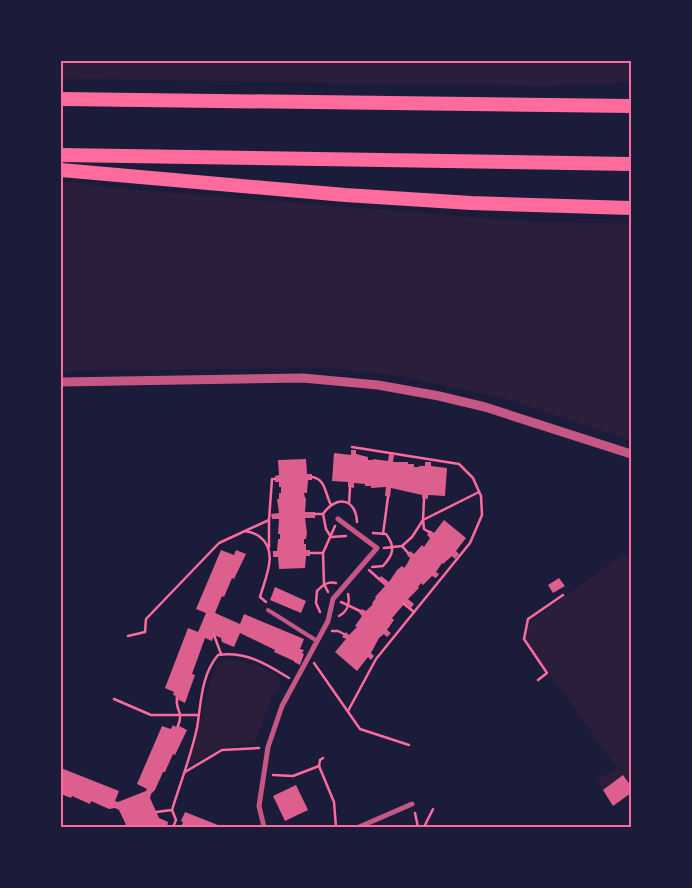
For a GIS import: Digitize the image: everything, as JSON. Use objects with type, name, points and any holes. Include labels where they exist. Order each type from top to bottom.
[{"type":"highway","points":[[61,99],[631,106]]},
{"type":"highway","points":[[61,155],[631,164]]},
{"type":"highway","points":[[61,170],[461,203],[631,208]]},
{"type":"street","points":[[61,382],[303,378],[378,384],[485,406],[631,454]]},
{"type":"street","points":[[264,827],[260,806],[268,747],[282,706],[328,621],[332,599],[377,548],[338,519]]},
{"type":"street","points":[[359,827],[412,804]]},
{"type":"lane","points":[[268,610],[317,641]]},
{"type":"path","points":[[348,711],[374,658],[393,638],[441,580],[457,557],[470,544],[482,514],[479,492],[473,478],[459,464],[352,447]]},
{"type":"path","points":[[312,477],[318,478],[323,483],[331,505]]},
{"type":"path","points":[[268,610],[266,602],[260,597],[271,554],[269,549],[269,520],[272,479],[275,479]]},
{"type":"path","points":[[349,503],[350,488]]},
{"type":"path","points":[[377,548],[402,546],[412,537],[423,520],[479,492]]},
{"type":"path","points":[[383,534],[388,497]]},
{"type":"path","points":[[424,499],[424,529],[429,532]]},
{"type":"path","points":[[315,514],[323,514],[331,505],[342,502],[349,503],[355,509],[357,524]]},
{"type":"path","points":[[323,514],[326,528],[331,536]]},
{"type":"path","points":[[338,519],[323,553],[324,584],[332,599],[360,611]]},
{"type":"path","points":[[128,636],[146,632],[146,619],[218,543],[269,520]]},
{"type":"path","points":[[246,531],[260,537],[269,549]]},
{"type":"path","points":[[366,534],[386,534],[393,547],[391,558],[383,566],[367,569],[379,578]]},
{"type":"path","points":[[331,536],[350,535]]},
{"type":"path","points":[[402,546],[408,553]]},
{"type":"path","points":[[310,553],[323,553]]},
{"type":"path","points":[[437,577],[441,580]]},
{"type":"path","points":[[322,615],[316,604],[316,591],[324,584],[331,582],[339,583]]},
{"type":"path","points":[[336,618],[344,613],[349,605],[348,591]]},
{"type":"path","points":[[538,680],[547,672],[524,639],[528,619],[563,595]]},
{"type":"path","points":[[404,604],[414,612]]},
{"type":"path","points":[[332,623],[330,631],[338,631],[344,634]]},
{"type":"path","points":[[389,634],[393,638]]},
{"type":"path","points":[[214,635],[221,654]]},
{"type":"path","points":[[173,827],[176,820],[172,810],[197,729],[199,702],[212,661],[221,654],[260,660],[295,682]]},
{"type":"path","points":[[309,655],[360,728],[408,745]]},
{"type":"path","points":[[114,699],[151,715],[198,715]]},
{"type":"path","points":[[177,699],[176,703],[181,715],[178,726]]},
{"type":"path","points":[[184,772],[222,750],[268,747]]},
{"type":"path","points":[[324,758],[320,760],[319,766],[334,802],[336,827]]},
{"type":"path","points":[[264,775],[293,776],[319,766]]},
{"type":"path","points":[[424,827],[433,809]]},
{"type":"path","points":[[156,812],[172,810]]},
{"type":"path","points":[[415,813],[418,827]]},
{"type":"shaded area","points":[[61,61],[631,61],[631,82],[549,86],[61,79]]},
{"type":"shaded area","points":[[61,181],[127,189],[536,222],[631,223],[631,441],[499,397],[394,375],[327,368],[61,371]]},
{"type":"shaded area","points":[[631,554],[631,793],[613,806],[597,780],[617,768],[525,639],[529,622],[621,556]]},
{"type":"shaded area","points":[[227,659],[258,665],[279,677],[280,685],[272,697],[256,740],[253,743],[221,748],[190,765],[205,700],[213,675],[218,663]]},
{"type":"building","points":[[351,450],[356,450],[356,454],[368,457],[368,460],[388,461],[389,454],[394,455],[393,462],[408,462],[408,464],[414,464],[414,467],[419,467],[425,466],[425,462],[431,462],[431,466],[447,468],[445,496],[428,495],[428,499],[422,498],[422,495],[391,488],[390,497],[385,496],[386,487],[371,488],[371,486],[365,486],[365,484],[354,483],[354,488],[348,487],[348,482],[332,481],[334,453],[351,455]]},
{"type":"building","points":[[306,459],[307,474],[312,474],[312,480],[308,480],[307,493],[304,493],[306,498],[305,512],[315,512],[315,518],[305,518],[307,533],[304,544],[306,544],[306,550],[310,550],[310,556],[306,556],[305,568],[279,569],[278,557],[273,557],[273,551],[277,551],[278,539],[280,539],[280,534],[278,534],[279,519],[272,519],[271,514],[279,513],[277,499],[279,499],[279,493],[281,493],[281,487],[279,487],[279,482],[275,482],[275,476],[279,475],[278,460]]},
{"type":"building","points":[[444,520],[466,538],[456,551],[459,554],[455,559],[452,556],[442,563],[436,572],[439,574],[436,578],[432,576],[423,585],[421,583],[419,588],[408,599],[414,604],[411,608],[405,603],[392,618],[394,620],[387,630],[391,633],[387,637],[384,634],[379,638],[371,653],[374,656],[371,660],[368,657],[357,671],[335,652],[346,639],[342,637],[346,632],[349,635],[357,627],[355,626],[362,616],[359,613],[362,609],[366,611],[373,604],[375,597],[385,586],[378,580],[381,576],[389,582],[397,570],[402,566],[404,568],[407,564],[410,558],[407,555],[410,551],[414,554],[422,545],[424,547],[430,538],[427,535],[430,530],[434,533]]},
{"type":"building","points":[[221,550],[234,555],[236,550],[246,554],[234,579],[232,578],[224,597],[222,596],[215,613],[240,624],[244,614],[304,639],[300,649],[304,650],[302,653],[304,654],[300,665],[240,633],[234,647],[222,642],[221,638],[214,635],[212,641],[205,638],[192,674],[195,675],[185,703],[175,698],[174,692],[165,688],[188,628],[198,632],[206,613],[196,609]]},
{"type":"building","points":[[559,578],[565,586],[553,593],[548,585]]},
{"type":"building","points":[[275,587],[306,601],[301,613],[270,600]]},
{"type":"building","points":[[173,725],[187,730],[150,798],[159,818],[168,822],[167,827],[127,827],[119,810],[115,808],[109,809],[91,801],[90,804],[72,796],[71,798],[61,794],[61,768],[119,791],[115,801],[118,802],[146,791],[147,789],[137,784],[162,726],[171,729]]},
{"type":"building","points":[[623,775],[631,786],[631,793],[613,806],[603,790]]},
{"type":"building","points":[[296,785],[308,810],[285,821],[273,796]]},
{"type":"building","points":[[185,812],[223,827],[181,827],[183,822],[181,821]]}]
